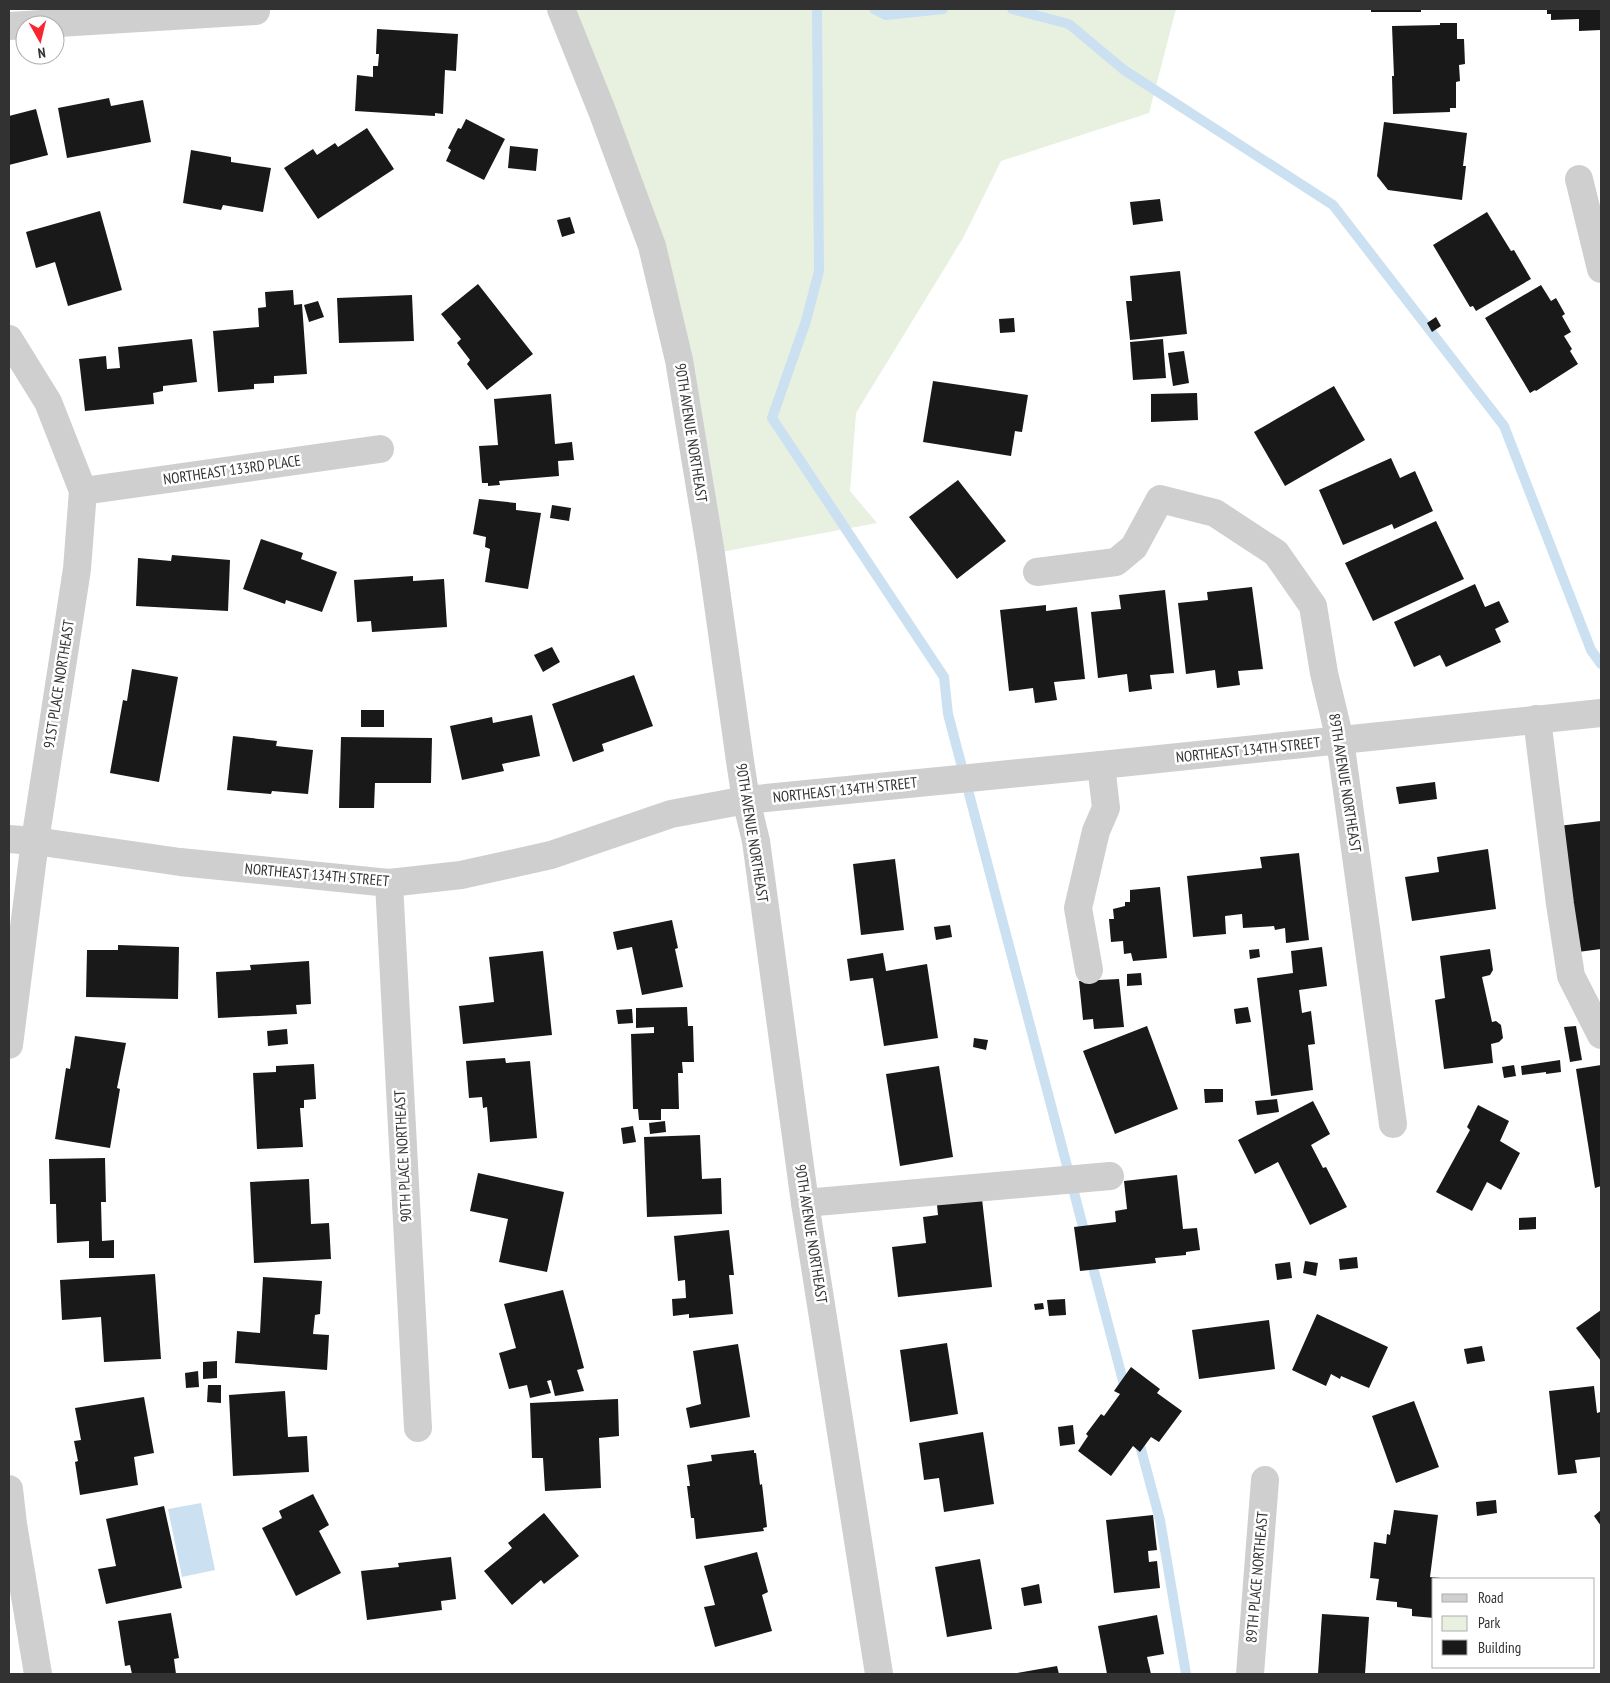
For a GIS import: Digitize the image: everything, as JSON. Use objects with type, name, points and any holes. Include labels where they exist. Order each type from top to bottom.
[{"type":"street","name":"90TH AVENUE NORTHEAST","points":[[561,9],[602,111],[652,246],[679,360],[711,554],[746,800],[756,841],[805,1203],[879,1674]]},
{"type":"street","points":[[9,26],[256,11]]},
{"type":"street","points":[[1579,179],[1601,269]]},
{"type":"street","name":"91ST PLACE NORTHEAST","points":[[9,339],[48,402],[83,491],[77,569],[22,840],[9,1045]]},
{"type":"street","name":"NORTHEAST 133RD PLACE","points":[[83,491],[380,449]]},
{"type":"street","name":"89TH AVENUE NORTHEAST","points":[[1037,572],[1116,562],[1134,547],[1160,499],[1214,513],[1276,553],[1313,606],[1324,673],[1340,740],[1393,1124]]},
{"type":"street","name":"NORTHEAST 134TH STREET","points":[[22,840],[180,862],[389,883],[461,876],[551,856],[671,814],[746,800],[1599,713]]},
{"type":"street","points":[[1537,719],[1571,976],[1601,1035]]},
{"type":"street","points":[[1089,970],[1078,908],[1096,830],[1106,808],[1101,765]]},
{"type":"street","name":"90TH PLACE NORTHEAST","points":[[389,883],[418,1428]]},
{"type":"street","points":[[805,1203],[1110,1176]]},
{"type":"street","name":"89TH PLACE NORTHEAST","points":[[1250,1674],[1265,1480]]},
{"type":"street","points":[[9,1489],[38,1674]]},
{"type":"green space","points":[[561,9],[1176,9],[1149,113],[1001,161],[963,238],[856,413],[850,491],[877,523],[711,554],[679,360]]},
{"type":"water","points":[[201,1503],[215,1570],[182,1577],[168,1509]]},
{"type":"building","points":[[1371,9],[1421,9],[1421,12],[1371,12]]},
{"type":"building","points":[[1547,9],[1601,9],[1601,30],[1579,31],[1579,19],[1551,20],[1551,14],[1547,14]]},
{"type":"building","points":[[1440,23],[1457,23],[1457,39],[1464,39],[1465,64],[1459,65],[1460,81],[1456,82],[1456,108],[1450,108],[1450,112],[1393,114],[1392,26],[1440,25]]},
{"type":"building","points":[[377,29],[458,34],[456,71],[445,70],[443,114],[435,113],[435,116],[355,111],[357,75],[373,77],[373,66],[378,66],[379,54],[376,54]]},
{"type":"building","points":[[109,98],[111,106],[143,100],[151,142],[67,158],[58,108]]},
{"type":"building","points":[[36,109],[48,155],[9,165],[9,116]]},
{"type":"building","points":[[466,119],[505,139],[484,180],[446,161],[451,150],[448,148],[458,128],[461,129]]},
{"type":"building","points":[[1384,122],[1467,133],[1463,166],[1466,166],[1462,200],[1388,190],[1377,176]]},
{"type":"building","points":[[367,128],[394,169],[318,219],[284,168],[313,149],[317,155],[335,143],[338,147]]},
{"type":"building","points":[[510,146],[538,149],[536,171],[508,168]]},
{"type":"building","points":[[191,150],[231,157],[231,162],[271,168],[263,212],[223,205],[221,210],[183,203]]},
{"type":"building","points":[[1160,199],[1163,221],[1133,225],[1130,202]]},
{"type":"building","points":[[100,211],[122,290],[68,306],[55,262],[36,268],[26,232]]},
{"type":"building","points":[[1487,212],[1511,251],[1514,250],[1531,279],[1476,311],[1473,306],[1470,307],[1433,245]]},
{"type":"building","points":[[570,217],[575,233],[562,237],[557,220]]},
{"type":"building","points":[[1180,271],[1187,334],[1130,340],[1126,301],[1132,301],[1130,276]]},
{"type":"building","points":[[478,284],[533,354],[487,390],[467,364],[470,360],[457,343],[461,339],[441,314]]},
{"type":"building","points":[[1541,285],[1551,301],[1556,298],[1565,314],[1562,316],[1571,332],[1564,336],[1578,364],[1530,393],[1485,318]]},
{"type":"building","points":[[293,290],[294,305],[302,304],[307,374],[274,376],[274,383],[254,384],[254,389],[218,392],[213,331],[259,327],[258,308],[266,307],[265,292]]},
{"type":"building","points":[[412,295],[414,341],[339,343],[337,298]]},
{"type":"building","points":[[318,301],[324,317],[309,322],[304,305]]},
{"type":"building","points":[[1436,317],[1441,326],[1432,332],[1427,323]]},
{"type":"building","points":[[1014,318],[1015,332],[1000,333],[999,319]]},
{"type":"building","points":[[192,339],[197,382],[163,386],[163,391],[153,393],[154,404],[85,411],[79,359],[106,356],[107,369],[120,368],[118,347]]},
{"type":"building","points":[[1163,339],[1166,378],[1133,380],[1130,342]]},
{"type":"building","points":[[1184,351],[1189,383],[1173,386],[1168,353]]},
{"type":"building","points":[[933,381],[1028,395],[1022,432],[1015,431],[1011,456],[923,442]]},
{"type":"building","points":[[1334,386],[1365,440],[1285,486],[1254,432]]},
{"type":"building","points":[[1197,393],[1198,420],[1151,422],[1151,394]]},
{"type":"building","points":[[551,394],[555,444],[572,442],[574,460],[558,461],[559,476],[499,481],[500,485],[488,486],[488,483],[482,483],[479,446],[498,445],[494,399]]},
{"type":"building","points":[[1391,458],[1400,478],[1415,471],[1433,511],[1394,529],[1392,524],[1343,545],[1319,490]]},
{"type":"building","points":[[958,480],[1006,541],[957,579],[909,517]]},
{"type":"building","points":[[479,499],[516,503],[516,510],[541,513],[528,589],[485,582],[490,549],[485,547],[486,537],[473,534]]},
{"type":"building","points":[[552,505],[571,508],[569,521],[550,518]]},
{"type":"building","points":[[1436,521],[1464,579],[1373,621],[1345,563]]},
{"type":"building","points":[[261,539],[303,553],[301,559],[337,572],[322,612],[286,600],[285,604],[243,589]]},
{"type":"building","points":[[172,555],[230,560],[228,611],[136,606],[138,558],[171,561]]},
{"type":"building","points":[[413,576],[413,581],[444,579],[447,627],[372,632],[371,621],[357,622],[354,580]]},
{"type":"building","points":[[1475,584],[1485,607],[1499,601],[1509,622],[1495,629],[1501,642],[1446,667],[1440,655],[1414,667],[1394,622]]},
{"type":"building","points":[[1252,587],[1263,669],[1238,671],[1240,685],[1217,688],[1215,670],[1186,674],[1178,603],[1208,600],[1207,592]]},
{"type":"building","points":[[1165,590],[1174,673],[1150,675],[1152,689],[1129,692],[1127,674],[1098,678],[1091,612],[1121,609],[1119,595]]},
{"type":"building","points":[[1046,605],[1046,611],[1077,607],[1085,679],[1054,682],[1057,700],[1035,703],[1033,688],[1009,691],[1000,610]]},
{"type":"building","points":[[552,647],[560,662],[543,672],[534,655]]},
{"type":"building","points":[[132,669],[178,677],[159,782],[110,773],[123,700],[127,701]]},
{"type":"building","points":[[634,675],[653,726],[602,744],[604,751],[573,762],[552,704]]},
{"type":"building","points":[[361,710],[384,710],[384,727],[361,727]]},
{"type":"building","points":[[532,715],[540,756],[502,764],[504,771],[462,780],[450,726],[492,717],[493,723]]},
{"type":"building","points":[[233,736],[277,741],[276,746],[313,750],[308,794],[272,791],[271,794],[227,790]]},
{"type":"building","points":[[341,737],[432,738],[431,783],[375,783],[374,808],[339,808]]},
{"type":"building","points":[[1435,782],[1437,799],[1399,804],[1396,787]]},
{"type":"building","points":[[1601,821],[1601,949],[1578,952],[1558,826]]},
{"type":"building","points":[[1488,849],[1496,909],[1412,921],[1405,877],[1439,872],[1437,857]]},
{"type":"building","points":[[1299,853],[1309,940],[1286,943],[1285,928],[1275,930],[1274,926],[1243,928],[1242,914],[1225,916],[1226,934],[1193,937],[1187,876],[1262,868],[1260,857]]},
{"type":"building","points":[[895,859],[904,930],[861,935],[853,864]]},
{"type":"building","points":[[1160,887],[1167,958],[1133,961],[1131,953],[1124,954],[1123,941],[1111,942],[1109,919],[1114,919],[1113,909],[1125,906],[1125,902],[1130,902],[1130,890]]},
{"type":"building","points":[[672,920],[678,948],[675,949],[683,987],[642,995],[632,947],[617,950],[613,932]]},
{"type":"building","points":[[950,925],[952,937],[936,940],[934,927]]},
{"type":"building","points":[[118,945],[179,947],[178,999],[86,997],[87,950],[118,950]]},
{"type":"building","points":[[1322,947],[1327,986],[1299,990],[1302,1013],[1311,1011],[1315,1044],[1308,1045],[1313,1090],[1271,1096],[1257,978],[1293,973],[1291,951]]},
{"type":"building","points":[[1259,949],[1260,957],[1250,959],[1249,950]]},
{"type":"building","points":[[1490,949],[1493,970],[1490,975],[1482,977],[1492,1022],[1496,1021],[1501,1025],[1503,1038],[1499,1042],[1491,1044],[1493,1063],[1444,1069],[1435,1000],[1445,998],[1440,956]]},
{"type":"building","points":[[543,951],[552,1035],[463,1044],[459,1006],[494,1002],[489,957]]},
{"type":"building","points":[[883,953],[886,971],[927,964],[938,1038],[884,1046],[873,978],[850,981],[847,959]]},
{"type":"building","points":[[309,961],[311,1004],[296,1005],[297,1014],[218,1018],[216,972],[251,970],[250,965]]},
{"type":"building","points":[[1141,973],[1142,985],[1127,986],[1127,974]]},
{"type":"building","points":[[1119,979],[1124,1027],[1094,1029],[1093,1019],[1083,1020],[1079,981]]},
{"type":"building","points":[[687,1007],[688,1026],[693,1026],[694,1062],[682,1062],[683,1073],[678,1073],[679,1109],[661,1109],[661,1120],[639,1120],[638,1109],[633,1109],[631,1034],[654,1033],[654,1027],[636,1028],[636,1008]]},
{"type":"building","points":[[1248,1007],[1251,1022],[1236,1024],[1234,1009]]},
{"type":"building","points":[[632,1009],[633,1023],[618,1024],[616,1010]]},
{"type":"building","points":[[1147,1026],[1178,1109],[1115,1134],[1083,1051]]},
{"type":"building","points":[[1576,1026],[1582,1060],[1570,1062],[1564,1027]]},
{"type":"building","points":[[287,1029],[288,1044],[268,1046],[267,1031]]},
{"type":"building","points":[[75,1036],[126,1043],[117,1088],[120,1089],[110,1148],[55,1139],[66,1068],[70,1069]]},
{"type":"building","points":[[974,1038],[988,1040],[986,1050],[973,1047]]},
{"type":"building","points":[[505,1058],[506,1063],[530,1061],[537,1138],[490,1142],[487,1107],[483,1108],[482,1097],[469,1098],[466,1061]]},
{"type":"building","points":[[1560,1060],[1561,1072],[1522,1075],[1521,1066]]},
{"type":"building","points":[[314,1064],[316,1099],[304,1100],[304,1108],[300,1108],[303,1147],[257,1149],[253,1073],[276,1072],[276,1066]]},
{"type":"building","points":[[1514,1065],[1516,1076],[1504,1078],[1502,1067]]},
{"type":"building","points":[[1601,1065],[1601,1186],[1595,1188],[1576,1069]]},
{"type":"building","points":[[939,1066],[953,1157],[900,1166],[886,1074]]},
{"type":"building","points":[[1204,1089],[1223,1089],[1223,1102],[1205,1103]]},
{"type":"building","points":[[1277,1099],[1279,1112],[1257,1115],[1255,1101]]},
{"type":"building","points":[[1313,1101],[1330,1134],[1311,1145],[1323,1168],[1326,1167],[1347,1207],[1310,1225],[1278,1162],[1255,1174],[1238,1140]]},
{"type":"building","points":[[1478,1105],[1509,1121],[1500,1141],[1520,1153],[1501,1190],[1487,1182],[1472,1211],[1436,1192],[1470,1130],[1467,1127]]},
{"type":"building","points":[[665,1121],[666,1132],[650,1134],[649,1123]]},
{"type":"building","points":[[633,1126],[636,1142],[623,1144],[621,1128]]},
{"type":"building","points":[[700,1135],[702,1179],[721,1178],[722,1214],[647,1217],[644,1137]]},
{"type":"building","points":[[105,1158],[106,1202],[101,1202],[102,1241],[114,1240],[114,1258],[89,1258],[89,1241],[57,1243],[56,1204],[50,1204],[49,1159]]},
{"type":"building","points":[[478,1173],[564,1192],[547,1272],[499,1262],[508,1219],[470,1211]]},
{"type":"building","points":[[1177,1175],[1183,1229],[1197,1228],[1200,1250],[1186,1252],[1186,1255],[1155,1258],[1156,1263],[1080,1271],[1074,1227],[1116,1222],[1115,1211],[1127,1209],[1124,1181]]},
{"type":"building","points":[[309,1179],[311,1224],[329,1223],[331,1259],[254,1263],[250,1182]]},
{"type":"building","points":[[981,1190],[992,1287],[898,1297],[892,1247],[926,1243],[923,1217],[938,1215],[936,1195]]},
{"type":"building","points":[[1536,1217],[1536,1229],[1519,1230],[1519,1218]]},
{"type":"building","points":[[729,1230],[734,1275],[729,1275],[733,1314],[689,1318],[689,1314],[673,1316],[672,1299],[686,1298],[685,1280],[678,1281],[674,1236]]},
{"type":"building","points":[[1357,1257],[1358,1268],[1340,1270],[1339,1259]]},
{"type":"building","points":[[1305,1261],[1318,1263],[1316,1276],[1303,1273]]},
{"type":"building","points":[[1290,1262],[1292,1278],[1277,1280],[1275,1264]]},
{"type":"building","points":[[155,1274],[161,1359],[104,1362],[101,1317],[62,1320],[60,1280]]},
{"type":"building","points":[[263,1277],[322,1281],[320,1314],[315,1315],[313,1334],[329,1335],[327,1370],[235,1363],[237,1331],[260,1333]]},
{"type":"building","points":[[563,1290],[584,1368],[577,1370],[584,1391],[555,1396],[551,1380],[547,1381],[551,1393],[530,1398],[527,1385],[509,1389],[499,1353],[516,1348],[504,1304]]},
{"type":"building","points":[[1065,1299],[1066,1315],[1049,1316],[1047,1300]]},
{"type":"building","points":[[1043,1303],[1044,1309],[1035,1310],[1034,1304]]},
{"type":"building","points":[[1601,1310],[1601,1361],[1576,1328]]},
{"type":"building","points":[[1317,1314],[1388,1347],[1369,1388],[1341,1376],[1340,1379],[1331,1374],[1326,1386],[1292,1370]]},
{"type":"building","points":[[1269,1320],[1275,1369],[1199,1379],[1192,1330]]},
{"type":"building","points":[[947,1343],[958,1414],[910,1422],[900,1350]]},
{"type":"building","points":[[738,1344],[750,1417],[690,1428],[686,1408],[701,1404],[693,1351]]},
{"type":"building","points":[[1482,1346],[1485,1361],[1467,1364],[1464,1349]]},
{"type":"building","points":[[217,1361],[217,1378],[203,1379],[203,1362]]},
{"type":"building","points":[[1131,1367],[1160,1389],[1157,1393],[1182,1411],[1159,1442],[1151,1437],[1140,1452],[1133,1446],[1111,1476],[1078,1451],[1088,1436],[1086,1434],[1101,1414],[1104,1416],[1120,1394],[1114,1391]]},
{"type":"building","points":[[198,1371],[199,1387],[186,1388],[185,1373]]},
{"type":"building","points":[[208,1385],[221,1385],[221,1403],[207,1402]]},
{"type":"building","points":[[1594,1386],[1597,1413],[1600,1412],[1601,1457],[1575,1460],[1577,1473],[1558,1475],[1549,1391]]},
{"type":"building","points":[[285,1391],[288,1437],[307,1436],[309,1472],[233,1476],[229,1395]]},
{"type":"building","points":[[144,1397],[154,1453],[134,1457],[138,1485],[80,1495],[75,1462],[78,1461],[74,1441],[81,1440],[75,1408]]},
{"type":"building","points":[[618,1399],[619,1436],[599,1438],[601,1488],[545,1491],[543,1458],[532,1458],[530,1403]]},
{"type":"building","points":[[1414,1401],[1439,1467],[1396,1483],[1372,1416]]},
{"type":"building","points":[[1073,1425],[1075,1444],[1060,1446],[1058,1427]]},
{"type":"building","points":[[983,1432],[994,1504],[944,1512],[939,1478],[924,1480],[919,1443]]},
{"type":"building","points":[[754,1450],[760,1485],[762,1484],[767,1527],[763,1528],[764,1531],[696,1539],[694,1518],[691,1518],[687,1486],[690,1486],[687,1465],[712,1461],[711,1455]]},
{"type":"building","points":[[313,1494],[329,1525],[319,1531],[341,1573],[296,1596],[262,1528],[282,1518],[279,1511]]},
{"type":"building","points":[[1496,1500],[1497,1513],[1477,1516],[1476,1502]]},
{"type":"building","points":[[164,1506],[182,1588],[106,1604],[98,1569],[116,1566],[106,1519]]},
{"type":"building","points":[[1394,1510],[1438,1515],[1430,1577],[1441,1578],[1432,1578],[1432,1618],[1412,1616],[1412,1609],[1397,1607],[1397,1602],[1376,1600],[1379,1579],[1370,1578],[1374,1542],[1386,1544],[1387,1534],[1390,1535]]},
{"type":"building","points":[[1601,1510],[1601,1526],[1594,1516]]},
{"type":"building","points":[[544,1513],[579,1556],[544,1584],[541,1580],[512,1605],[484,1571],[512,1548],[508,1543]]},
{"type":"building","points":[[1153,1515],[1157,1550],[1148,1551],[1149,1562],[1157,1561],[1160,1588],[1114,1593],[1106,1520]]},
{"type":"building","points":[[757,1552],[768,1592],[762,1595],[772,1631],[715,1647],[704,1607],[715,1605],[704,1566]]},
{"type":"building","points":[[451,1557],[456,1599],[441,1601],[442,1610],[367,1620],[361,1571],[399,1567],[398,1563]]},
{"type":"building","points":[[980,1559],[992,1629],[947,1637],[935,1567]]},
{"type":"building","points":[[1039,1584],[1042,1603],[1024,1606],[1021,1588]]},
{"type":"building","points":[[171,1613],[179,1658],[174,1659],[176,1674],[132,1674],[130,1665],[125,1666],[118,1621]]},
{"type":"building","points":[[1322,1614],[1369,1617],[1365,1674],[1318,1674]]},
{"type":"building","points":[[1157,1615],[1164,1654],[1147,1657],[1151,1674],[1107,1674],[1098,1626]]},
{"type":"building","points":[[1057,1666],[1059,1674],[1017,1673]]},
{"type":"waterway","points":[[817,9],[819,271],[806,321],[772,418],[944,677],[948,714],[1086,1238]]},
{"type":"waterway","points":[[874,9],[886,15],[943,9]]},
{"type":"waterway","points":[[1012,9],[1069,24],[1124,70],[1333,205],[1504,426],[1591,650],[1601,664]]},
{"type":"waterway","points":[[1090,1256],[1126,1392]]},
{"type":"waterway","points":[[1138,1438],[1160,1520],[1186,1674]]}]
